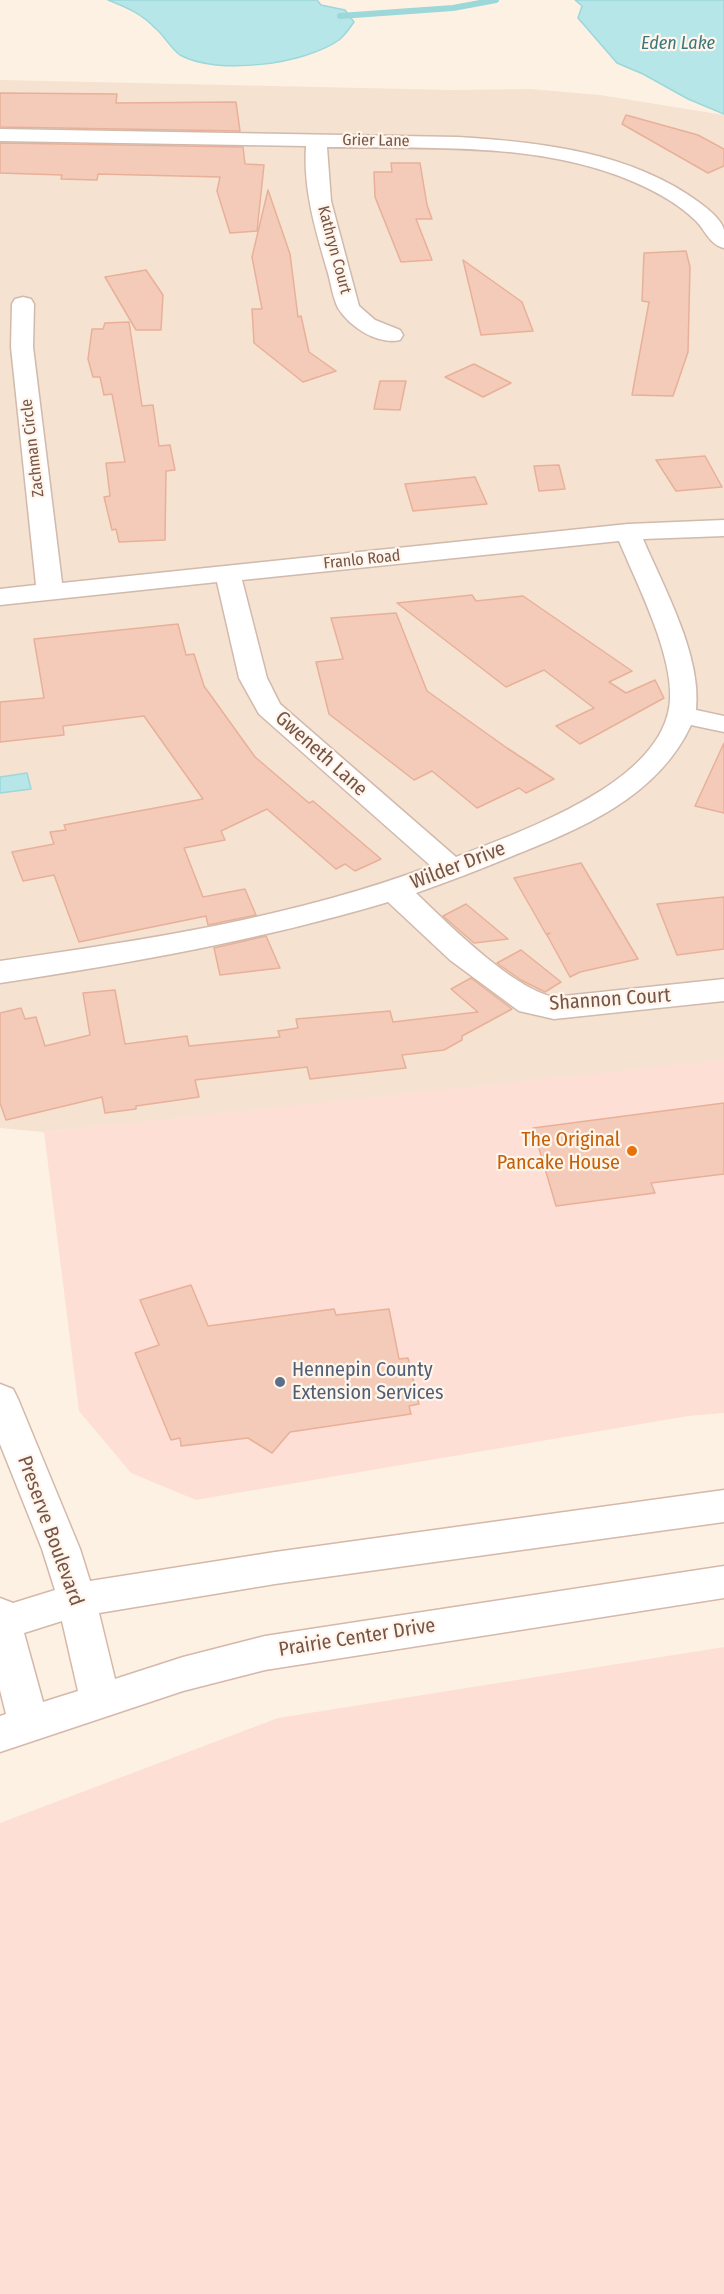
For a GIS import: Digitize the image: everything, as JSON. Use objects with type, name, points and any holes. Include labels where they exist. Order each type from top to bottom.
[{"type":"street","name":"Grier Lane","points":[[0,135],[505,145],[551,151],[593,161],[668,191],[696,210],[718,232],[724,242]]},
{"type":"street","name":"Kathryn Court","points":[[317,140],[314,161],[317,186],[348,306],[355,318],[370,328],[392,335]]},
{"type":"street","name":"Zachman Circle","points":[[23,304],[22,347],[50,592]]},
{"type":"street","name":"Franlo Road","points":[[0,597],[628,532],[724,528]]},
{"type":"street","name":"Wilder Drive","points":[[0,972],[131,952],[260,925],[394,890],[538,835],[619,793],[668,745],[682,715],[685,691],[681,667],[628,532]]},
{"type":"street","name":"Gweneth Lane","points":[[228,574],[253,678],[269,708],[289,729],[452,869]]},
{"type":"street","points":[[682,715],[724,724]]},
{"type":"street","name":"Shannon Court","points":[[394,890],[461,953],[530,1003],[554,1008],[724,990]]},
{"type":"street","name":"Preserve Boulevard","points":[[0,1399],[61,1549],[77,1600],[100,1701]]},
{"type":"street","points":[[15,1729],[1,1620],[77,1600],[275,1568],[724,1506]]},
{"type":"street","name":"Prairie Center Drive","points":[[15,1729],[183,1674],[265,1653],[724,1582]]},
{"type":"shaded area","points":[[0,80],[452,90],[531,89],[600,95],[724,115],[724,1063],[44,1132],[0,1128]]},
{"type":"shaded area","points":[[724,1060],[724,1413],[688,1416],[196,1500],[131,1473],[79,1411],[44,1132]]},
{"type":"shaded area","points":[[724,1647],[724,2294],[0,2294],[0,1823],[278,1718]]},
{"type":"water","points":[[108,0],[317,0],[321,5],[345,10],[354,22],[339,40],[305,55],[261,64],[216,65],[180,55],[145,19]]},
{"type":"water","name":"Eden Lake","points":[[575,0],[724,0],[724,114],[688,99],[643,74],[617,63],[578,18],[582,6]]},
{"type":"water","points":[[27,773],[31,789],[0,793],[0,777]]},
{"type":"building","points":[[0,93],[117,94],[116,103],[236,102],[240,131],[0,127]]},
{"type":"building","points":[[626,115],[698,135],[724,149],[724,166],[708,173],[622,124]]},
{"type":"building","points":[[0,143],[243,147],[245,164],[264,165],[257,231],[230,233],[217,191],[220,177],[98,174],[97,180],[61,179],[62,175],[0,173]]},
{"type":"building","points":[[391,163],[420,163],[427,205],[432,219],[416,219],[432,260],[401,262],[375,197],[374,172],[392,172]]},
{"type":"building","points":[[268,190],[290,254],[298,317],[301,316],[309,352],[336,371],[303,382],[254,343],[252,309],[262,309],[252,257]]},
{"type":"building","points":[[686,251],[690,267],[688,352],[673,396],[632,395],[649,302],[642,301],[644,253]]},
{"type":"building","points":[[463,260],[522,302],[533,331],[481,335]]},
{"type":"building","points":[[146,270],[163,295],[161,330],[136,330],[105,277]]},
{"type":"building","points":[[129,322],[142,406],[153,405],[159,446],[170,445],[175,470],[166,471],[165,540],[119,542],[116,529],[112,530],[104,497],[110,496],[106,463],[125,462],[112,394],[104,395],[100,377],[93,377],[88,359],[92,329],[103,329],[105,323]]},
{"type":"building","points":[[474,364],[511,383],[483,397],[445,377]]},
{"type":"building","points":[[380,381],[406,381],[400,410],[374,409]]},
{"type":"building","points":[[705,456],[722,487],[676,491],[656,460]]},
{"type":"building","points":[[559,465],[565,489],[539,491],[534,466]]},
{"type":"building","points":[[475,477],[487,504],[413,511],[405,484]]},
{"type":"building","points":[[472,595],[476,601],[523,596],[632,671],[609,682],[626,693],[655,680],[664,698],[580,744],[556,726],[594,708],[544,670],[506,687],[397,603]]},
{"type":"building","points":[[396,613],[427,691],[554,779],[526,793],[519,788],[477,808],[432,771],[414,780],[329,714],[316,662],[343,659],[331,618]]},
{"type":"building","points":[[178,624],[186,655],[194,654],[204,686],[255,757],[309,803],[313,801],[381,859],[355,871],[345,864],[336,869],[267,809],[221,831],[225,840],[184,848],[203,897],[245,889],[256,915],[208,925],[206,916],[79,942],[54,875],[23,881],[12,852],[54,844],[50,832],[66,830],[64,825],[203,799],[144,716],[63,726],[64,735],[0,742],[0,702],[44,698],[34,639]]},
{"type":"building","points":[[724,743],[724,813],[695,806]]},
{"type":"building","points":[[581,863],[638,959],[580,972],[570,977],[547,935],[550,933],[546,934],[514,878]]},
{"type":"building","points":[[724,897],[724,949],[677,955],[657,904]]},
{"type":"building","points":[[466,904],[508,939],[474,943],[443,916]]},
{"type":"building","points":[[266,936],[280,968],[220,975],[214,948]]},
{"type":"building","points":[[521,950],[561,982],[545,992],[521,980],[497,963]]},
{"type":"building","points":[[471,978],[512,1009],[462,1036],[462,1040],[444,1050],[402,1055],[406,1068],[310,1079],[307,1067],[195,1080],[199,1097],[105,1113],[102,1097],[6,1120],[0,1103],[0,1013],[21,1008],[25,1019],[36,1017],[45,1046],[90,1035],[83,993],[115,990],[125,1044],[187,1036],[189,1046],[280,1037],[278,1031],[298,1028],[296,1019],[390,1011],[393,1022],[478,1012],[451,989]]},
{"type":"building","name":"The Original Pancake House","points":[[724,1103],[724,1174],[651,1183],[655,1193],[556,1206],[533,1128]]},
{"type":"building","name":"Hennepin County Extension Services","points":[[191,1285],[208,1326],[334,1309],[336,1315],[389,1309],[399,1359],[408,1358],[419,1404],[409,1406],[411,1414],[290,1432],[272,1453],[248,1438],[181,1446],[180,1438],[171,1440],[135,1353],[159,1345],[140,1300]]},
{"type":"waterway","points":[[340,16],[453,8],[496,0]]},
{"type":"place","name":"The Original Pancake House","points":[[632,1151]]},
{"type":"place","name":"Hennepin County Extension Services","points":[[280,1382]]}]
